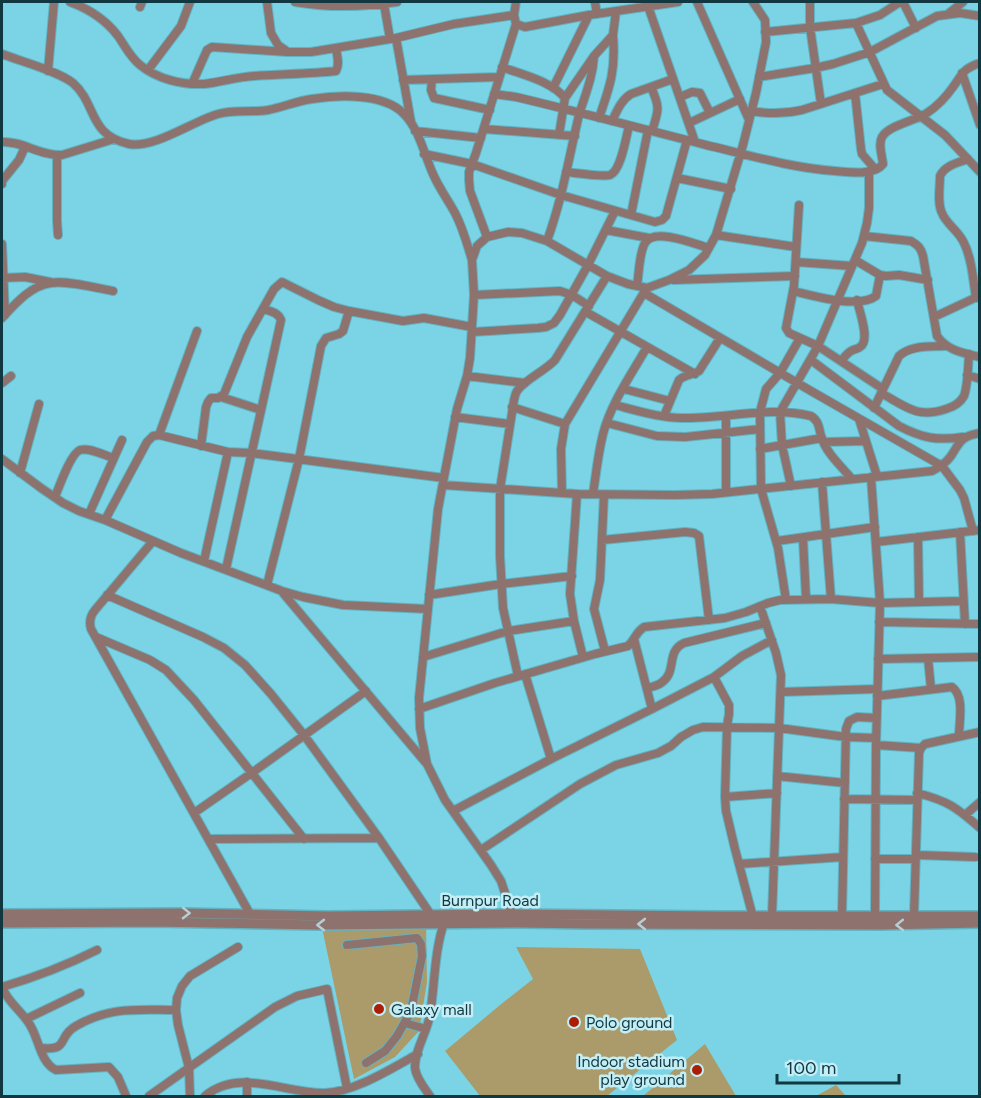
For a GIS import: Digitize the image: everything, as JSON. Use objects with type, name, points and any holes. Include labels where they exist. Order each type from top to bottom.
[{"type":"street","points":[[48,71],[54,2]]},
{"type":"street","points":[[70,2],[90,10],[113,29],[138,64],[162,77],[192,84],[206,84],[247,76],[336,71],[339,63],[336,48]]},
{"type":"street","points":[[148,70],[181,26],[190,2]]},
{"type":"street","points":[[267,2],[271,33],[278,45],[288,52]]},
{"type":"street","points":[[295,2],[329,7],[397,2]]},
{"type":"street","points":[[487,237],[470,192],[469,172],[502,67],[515,19],[516,2]]},
{"type":"street","points":[[554,88],[593,15],[595,2]]},
{"type":"street","points":[[192,84],[207,50],[212,47],[311,52],[393,38],[454,24],[515,19],[525,27],[616,11],[637,5],[648,6],[678,2]]},
{"type":"street","points":[[697,2],[740,99],[750,116]]},
{"type":"street","points":[[562,493],[562,434],[571,412],[645,290],[690,270],[705,255],[716,235],[741,153],[766,42],[765,20],[753,2]]},
{"type":"street","points":[[810,2],[810,27],[821,104]]},
{"type":"street","points":[[765,32],[856,23],[880,15],[902,2],[916,28]]},
{"type":"street","points":[[948,14],[963,2]]},
{"type":"street","points":[[384,4],[413,127],[441,190],[461,226],[472,260],[474,295],[467,376],[456,417],[438,509],[427,609],[419,709],[427,764]]},
{"type":"street","points":[[424,154],[472,164],[615,211],[655,222],[662,220],[666,216],[691,141],[689,123],[648,6]]},
{"type":"street","points":[[599,118],[613,73],[613,35],[616,11]]},
{"type":"street","points":[[759,77],[833,64],[870,52],[937,16],[960,13],[980,16]]},
{"type":"street","points":[[856,23],[883,84],[891,94],[945,135],[980,172]]},
{"type":"street","points":[[559,135],[565,98],[594,56],[613,35]]},
{"type":"street","points":[[2,54],[65,78],[78,89],[97,125],[110,137],[129,144],[140,145],[154,141],[218,114],[231,111],[269,110],[303,100],[327,98],[379,99],[403,112],[413,127]]},
{"type":"street","points":[[547,242],[555,219],[580,113],[592,77],[594,56]]},
{"type":"street","points":[[494,94],[516,97],[797,166],[835,171],[872,170],[883,164],[880,145],[885,133],[921,117],[953,87],[962,73],[980,63]]},
{"type":"street","points":[[502,67],[554,88],[565,98]]},
{"type":"street","points":[[962,73],[980,125]]},
{"type":"street","points":[[403,80],[499,76]]},
{"type":"street","points":[[432,79],[430,90],[434,98],[489,110]]},
{"type":"street","points":[[612,122],[627,97],[674,79]]},
{"type":"street","points":[[750,116],[802,110],[883,84]]},
{"type":"street","points":[[953,87],[966,85]]},
{"type":"street","points":[[631,215],[650,131],[658,115],[651,87]]},
{"type":"street","points":[[680,97],[692,92],[700,93],[710,113]]},
{"type":"street","points":[[791,486],[782,445],[780,412],[811,360],[838,301],[864,236],[869,208],[872,170],[862,154],[855,93]]},
{"type":"street","points":[[689,123],[740,99]]},
{"type":"street","points":[[566,172],[612,174],[619,163],[629,126]]},
{"type":"street","points":[[413,127],[482,134],[575,136]]},
{"type":"street","points":[[2,142],[57,155],[114,139]]},
{"type":"street","points":[[2,184],[26,147]]},
{"type":"street","points":[[57,155],[58,235]]},
{"type":"street","points":[[934,317],[978,297],[964,243],[945,219],[940,206],[942,172],[968,159]]},
{"type":"street","points":[[677,178],[731,189]]},
{"type":"street","points":[[799,205],[795,276],[786,328],[789,333],[818,346],[882,391],[915,411],[925,414],[951,407],[962,399],[969,354]]},
{"type":"street","points":[[221,397],[242,347],[274,289],[282,282],[334,307],[403,321],[424,318],[472,329],[526,330],[546,327],[554,323],[572,295],[615,211]]},
{"type":"street","points":[[606,230],[650,238]]},
{"type":"street","points":[[472,260],[477,246],[487,237],[508,232],[522,233],[547,242],[607,276],[645,290],[720,338],[942,466],[960,490],[976,530],[876,542]]},
{"type":"street","points":[[716,235],[796,247]]},
{"type":"street","points":[[637,286],[643,250],[650,238],[663,236],[709,248]]},
{"type":"street","points":[[864,236],[917,244],[921,249],[938,336],[950,349],[980,357]]},
{"type":"street","points":[[2,244],[3,316]]},
{"type":"street","points":[[796,262],[854,263],[880,275],[899,274],[927,280]]},
{"type":"street","points":[[793,291],[838,301],[870,300],[876,296],[880,275]]},
{"type":"street","points":[[551,759],[508,632],[501,584],[500,489],[512,407],[517,390],[547,369],[555,360],[607,276]]},
{"type":"street","points":[[669,280],[795,276]]},
{"type":"street","points":[[2,278],[25,277],[51,283],[113,291]]},
{"type":"street","points":[[3,316],[32,290],[51,283]]},
{"type":"street","points":[[474,295],[549,291],[560,291],[572,295],[587,309],[621,332],[694,374]]},
{"type":"street","points":[[841,361],[851,351],[861,347],[866,338],[856,300]]},
{"type":"street","points":[[226,569],[281,320],[280,316],[263,309]]},
{"type":"street","points":[[267,585],[299,459],[321,346],[326,338],[343,331],[349,311]]},
{"type":"street","points":[[159,435],[197,331]]},
{"type":"street","points":[[664,416],[679,380],[683,376],[694,374],[704,365],[720,338]]},
{"type":"street","points":[[786,600],[777,541],[761,489],[760,412],[766,388],[780,373],[800,338]]},
{"type":"street","points":[[874,408],[899,356],[916,348],[945,346]]},
{"type":"street","points":[[593,494],[600,448],[607,423],[647,347]]},
{"type":"street","points":[[811,360],[899,426],[913,433],[946,440],[980,434]]},
{"type":"street","points":[[967,375],[980,379]]},
{"type":"street","points":[[2,383],[11,376]]},
{"type":"street","points":[[467,376],[525,383]]},
{"type":"street","points":[[624,389],[670,401]]},
{"type":"street","points":[[201,446],[206,407],[211,398],[221,397],[261,410]]},
{"type":"street","points":[[20,473],[39,404]]},
{"type":"street","points":[[615,405],[664,416],[688,418],[760,412],[811,416],[818,423],[823,440],[852,479]]},
{"type":"street","points":[[512,407],[565,424]]},
{"type":"street","points":[[726,416],[726,492]]},
{"type":"street","points":[[456,417],[510,424]]},
{"type":"street","points":[[859,419],[874,477],[874,527],[880,603],[876,718],[875,915]]},
{"type":"street","points":[[607,423],[657,436],[685,437],[760,429]]},
{"type":"street","points":[[105,520],[147,442],[153,436],[159,435],[228,452],[299,459],[500,489],[604,495],[726,492],[932,471],[942,466],[950,458],[959,442],[965,437]]},
{"type":"street","points":[[89,514],[122,440]]},
{"type":"street","points":[[760,449],[823,440],[866,441]]},
{"type":"street","points":[[55,497],[72,458],[78,451],[88,450],[114,459]]},
{"type":"street","points":[[204,561],[228,452]]},
{"type":"street","points":[[2,459],[55,497],[79,511],[282,591],[343,605],[427,609]]},
{"type":"street","points":[[822,482],[831,599]]},
{"type":"street","points":[[577,494],[570,594],[583,657]]},
{"type":"street","points":[[604,495],[600,580],[594,609],[605,651]]},
{"type":"street","points":[[777,541],[874,527]]},
{"type":"street","points":[[602,540],[685,532],[699,536],[709,620]]},
{"type":"street","points":[[960,532],[965,624]]},
{"type":"street","points":[[918,537],[920,602]]},
{"type":"street","points":[[802,538],[806,599]]},
{"type":"street","points":[[153,541],[91,615],[90,623],[250,914]]},
{"type":"street","points":[[429,595],[572,576]]},
{"type":"street","points":[[282,591],[427,764],[445,800],[501,881],[512,914]]},
{"type":"street","points":[[107,595],[224,648],[245,665],[304,735],[379,838],[431,915]]},
{"type":"street","points":[[419,709],[522,675],[628,646],[644,627],[734,616],[768,603],[786,600],[831,599],[880,603],[963,601]]},
{"type":"street","points":[[760,606],[780,664],[781,675],[772,916]]},
{"type":"street","points":[[423,657],[508,632],[574,621]]},
{"type":"street","points":[[647,688],[660,684],[668,676],[675,649],[684,643],[766,622]]},
{"type":"street","points":[[879,622],[980,624]]},
{"type":"street","points":[[96,637],[150,660],[166,670],[194,700],[253,772],[304,839]]},
{"type":"street","points":[[634,639],[652,710]]},
{"type":"street","points":[[453,811],[551,759],[714,678],[742,656],[772,640]]},
{"type":"street","points":[[878,659],[980,657]]},
{"type":"street","points":[[928,658],[931,689]]},
{"type":"street","points":[[714,678],[729,705],[725,797],[729,826],[754,920]]},
{"type":"street","points":[[781,692],[877,692],[952,687],[960,698],[958,736]]},
{"type":"street","points":[[194,813],[366,691]]},
{"type":"street","points":[[842,916],[846,729],[849,721],[857,717],[876,718]]},
{"type":"street","points":[[481,850],[597,774],[616,765],[658,753],[693,730],[703,727],[779,728],[921,748]]},
{"type":"street","points":[[914,915],[918,753],[925,744],[980,732]]},
{"type":"street","points":[[777,776],[844,783]]},
{"type":"street","points":[[725,797],[777,793]]},
{"type":"street","points":[[844,799],[917,797],[946,802],[980,828]]},
{"type":"street","points":[[965,815],[980,802]]},
{"type":"street","points":[[208,839],[379,838]]},
{"type":"street","points":[[739,864],[843,857]]},
{"type":"street","points":[[875,859],[975,857]]},
{"type":"street","name":"Burnpur Road","points":[[2,915],[184,913],[328,916],[431,915],[445,919],[512,914],[663,920]]},
{"type":"street","points":[[754,920],[772,916],[980,916]]},
{"type":"street","points":[[2,923],[154,921],[318,926],[445,919],[754,920],[880,925],[980,923]]},
{"type":"street","points":[[430,1096],[415,1070],[430,1018],[439,939],[445,919]]},
{"type":"street","points":[[346,945],[417,938],[420,944],[422,956],[411,1011],[386,1051],[366,1063]]},
{"type":"street","points":[[190,1096],[189,1068],[178,1024],[177,998],[182,986],[190,976],[238,946]]},
{"type":"street","points":[[97,950],[56,970],[2,987],[7,998],[31,1026],[51,1067],[56,1070],[109,1067],[118,1077],[126,1096]]},
{"type":"street","points":[[149,1096],[275,1007],[297,996],[327,988],[348,1088]]},
{"type":"street","points":[[26,1019],[81,993]]},
{"type":"street","points":[[40,1048],[57,1049],[72,1028],[106,1013],[122,1010],[176,1010]]},
{"type":"street","points":[[405,1023],[426,1029]]},
{"type":"street","points":[[206,1096],[221,1087],[247,1082],[325,1095],[373,1078],[418,1054]]},
{"type":"street","points":[[247,1082],[247,1096]]},
{"type":"shaded area","points":[[426,922],[427,982],[419,1031],[395,1057],[354,1079],[321,923]]},
{"type":"shaded area","name":"Polo ground","points":[[516,947],[640,949],[677,1040],[607,1096],[480,1096],[445,1051],[533,979]]},
{"type":"shaded area","name":"Indoor stadium play ground","points":[[705,1044],[736,1096],[643,1096]]},
{"type":"shaded area","points":[[836,1085],[846,1096],[816,1096]]},
{"type":"place","name":"Galaxy mall","points":[[379,1009]]},
{"type":"place","name":"Polo ground","points":[[574,1022]]},
{"type":"place","name":"Indoor stadium play ground","points":[[697,1070]]}]
